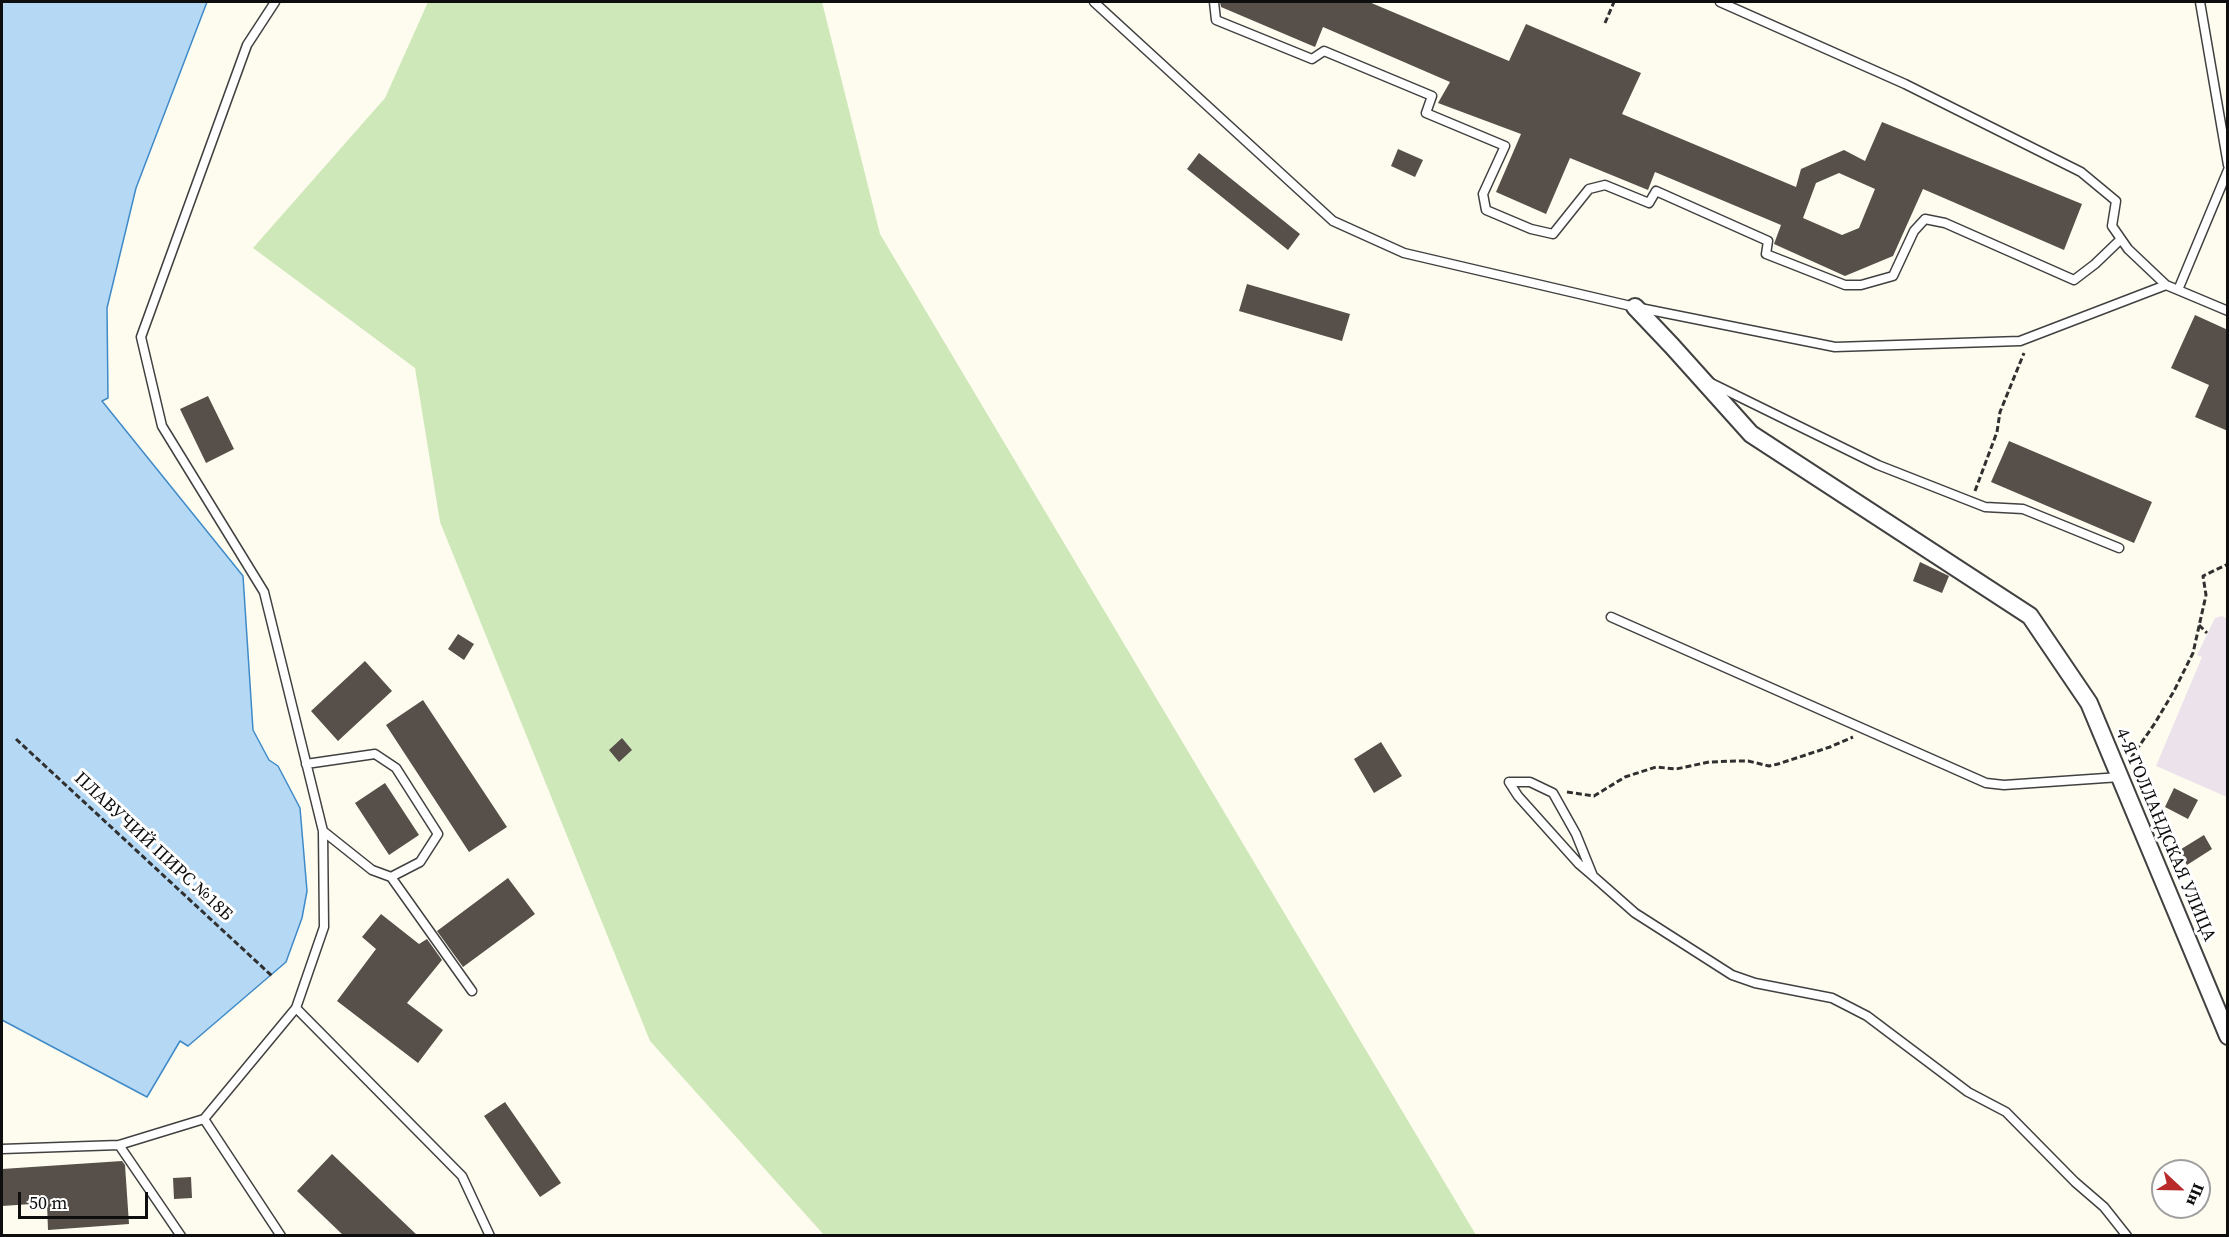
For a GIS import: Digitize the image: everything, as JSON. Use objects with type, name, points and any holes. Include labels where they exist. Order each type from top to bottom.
[{"type":"street","name":"4-Я ГОЛЛАНДСКАЯ УЛИЦА","points":[[1635,307],[1751,434],[2030,616],[2089,703],[2228,1036]]},
{"type":"lane","points":[[2,1149],[119,1145],[204,1119],[296,1008],[324,927],[323,831],[264,592],[162,426],[141,337],[247,45],[275,2]]},
{"type":"lane","points":[[1094,2],[1333,221],[1404,253],[1635,307],[1835,347],[2024,340],[2166,285]]},
{"type":"lane","points":[[1214,2],[1216,20],[1312,59],[1324,51],[1432,96],[1426,113],[1505,146],[1483,194],[1486,210],[1531,229],[1553,234],[1589,189],[1605,185],[1649,203],[1656,191],[1768,241],[1766,254],[1845,285],[1861,285],[1893,276],[1914,231],[1925,219],[1945,223],[2074,280],[2121,239]]},
{"type":"lane","points":[[1720,2],[1905,84],[2081,172],[2116,201],[2112,226],[2128,249],[2166,285],[2228,311]]},
{"type":"lane","points":[[2200,2],[2224,125],[2228,165]]},
{"type":"lane","points":[[2178,290],[2228,170]]},
{"type":"lane","points":[[1701,378],[1878,465],[1985,507],[2023,509],[2119,548]]},
{"type":"lane","points":[[1611,617],[1986,783],[2004,785],[2120,777]]},
{"type":"lane","points":[[306,764],[375,754],[396,768],[438,834],[420,862],[391,877]]},
{"type":"lane","points":[[1593,876],[1576,834],[1553,793],[1530,782],[1509,782],[1518,796],[1580,864],[1593,876],[1635,913],[1732,975],[1755,983],[1832,998],[1867,1016],[1968,1092],[2006,1112],[2075,1182],[2104,1207],[2127,1236]]},
{"type":"lane","points":[[323,831],[372,870],[391,877],[472,991]]},
{"type":"lane","points":[[296,1008],[462,1176],[490,1236]]},
{"type":"lane","points":[[204,1119],[281,1236]]},
{"type":"lane","points":[[119,1145],[181,1236]]},
{"type":"path","points":[[1605,23],[1614,2]]},
{"type":"path","points":[[1985,507],[1975,493],[1997,432],[2000,412],[2024,357],[2024,340]]},
{"type":"path","points":[[2120,777],[2174,691],[2193,653],[2206,595],[2203,576],[2228,564]]},
{"type":"path","points":[[2199,625],[2207,633]]},
{"type":"path","points":[[1553,793],[1565,792],[1594,796],[1625,777],[1656,767],[1676,769],[1709,762],[1736,761],[1748,761],[1768,766],[1778,764],[1830,747],[1854,736],[1859,728]]},
{"type":"path","name":"ПЛАВУЧИЙ ПИРС №18Б","points":[[16,739],[272,976]]},
{"type":"shaded area","points":[[2222,616],[2228,619],[2227,797],[2156,766],[2202,657],[2197,655],[2215,618]]},
{"type":"green space","points":[[428,2],[822,2],[880,234],[1476,1235],[824,1235],[650,1041],[440,522],[415,368],[253,248],[385,98]]},
{"type":"water","points":[[2,2],[207,2],[136,188],[107,308],[108,398],[102,401],[243,576],[253,730],[269,760],[278,766],[300,808],[307,891],[302,918],[286,962],[188,1046],[180,1041],[147,1097],[2,1020]]},
{"type":"building","points":[[1220,2],[1369,2],[1509,61],[1526,24],[1641,73],[1622,114],[1796,187],[1801,169],[1844,150],[1865,161],[1882,122],[2082,204],[2064,250],[1923,189],[1893,256],[1845,276],[1774,244],[1781,225],[1655,172],[1648,190],[1570,158],[1546,214],[1496,192],[1521,134],[1438,103],[1450,82],[1323,27],[1315,47],[1221,7]],"holes":[[[1839,173],[1875,189],[1859,228],[1842,235],[1803,218],[1816,183]]]},
{"type":"building","points":[[1398,149],[1423,160],[1415,177],[1391,166]]},
{"type":"building","points":[[1199,153],[1300,234],[1288,250],[1187,169]]},
{"type":"building","points":[[1247,284],[1350,314],[1342,341],[1239,311]]},
{"type":"building","points":[[2195,315],[2228,330],[2228,431],[2195,417],[2209,385],[2171,368]]},
{"type":"building","points":[[208,396],[234,449],[206,463],[180,409]]},
{"type":"building","points":[[2009,441],[2152,502],[2134,543],[1991,482]]},
{"type":"building","points":[[1920,562],[1949,576],[1942,593],[1913,581]]},
{"type":"building","points":[[458,634],[474,644],[464,660],[448,649]]},
{"type":"building","points":[[365,661],[392,691],[338,741],[311,711]]},
{"type":"building","points":[[423,700],[507,827],[469,852],[386,725]]},
{"type":"building","points":[[622,738],[632,750],[619,762],[609,750]]},
{"type":"building","points":[[1381,742],[1402,776],[1374,793],[1354,759]]},
{"type":"building","points":[[385,783],[419,835],[389,855],[355,803]]},
{"type":"building","points":[[2174,788],[2198,800],[2188,819],[2165,807]]},
{"type":"building","points":[[2204,835],[2212,849],[2187,865],[2178,851]]},
{"type":"building","points":[[508,878],[535,914],[463,967],[437,931]]},
{"type":"building","points":[[381,914],[419,944],[427,939],[442,960],[407,1003],[443,1030],[418,1063],[337,1001],[376,949],[362,937]]},
{"type":"building","points":[[505,1102],[561,1183],[540,1197],[484,1116]]},
{"type":"building","points":[[332,1154],[418,1236],[344,1236],[297,1191]]},
{"type":"building","points":[[122,1161],[125,1165],[129,1224],[48,1230],[47,1203],[2,1206],[2,1169]]},
{"type":"building","points":[[191,1177],[192,1198],[174,1199],[173,1178]]}]
